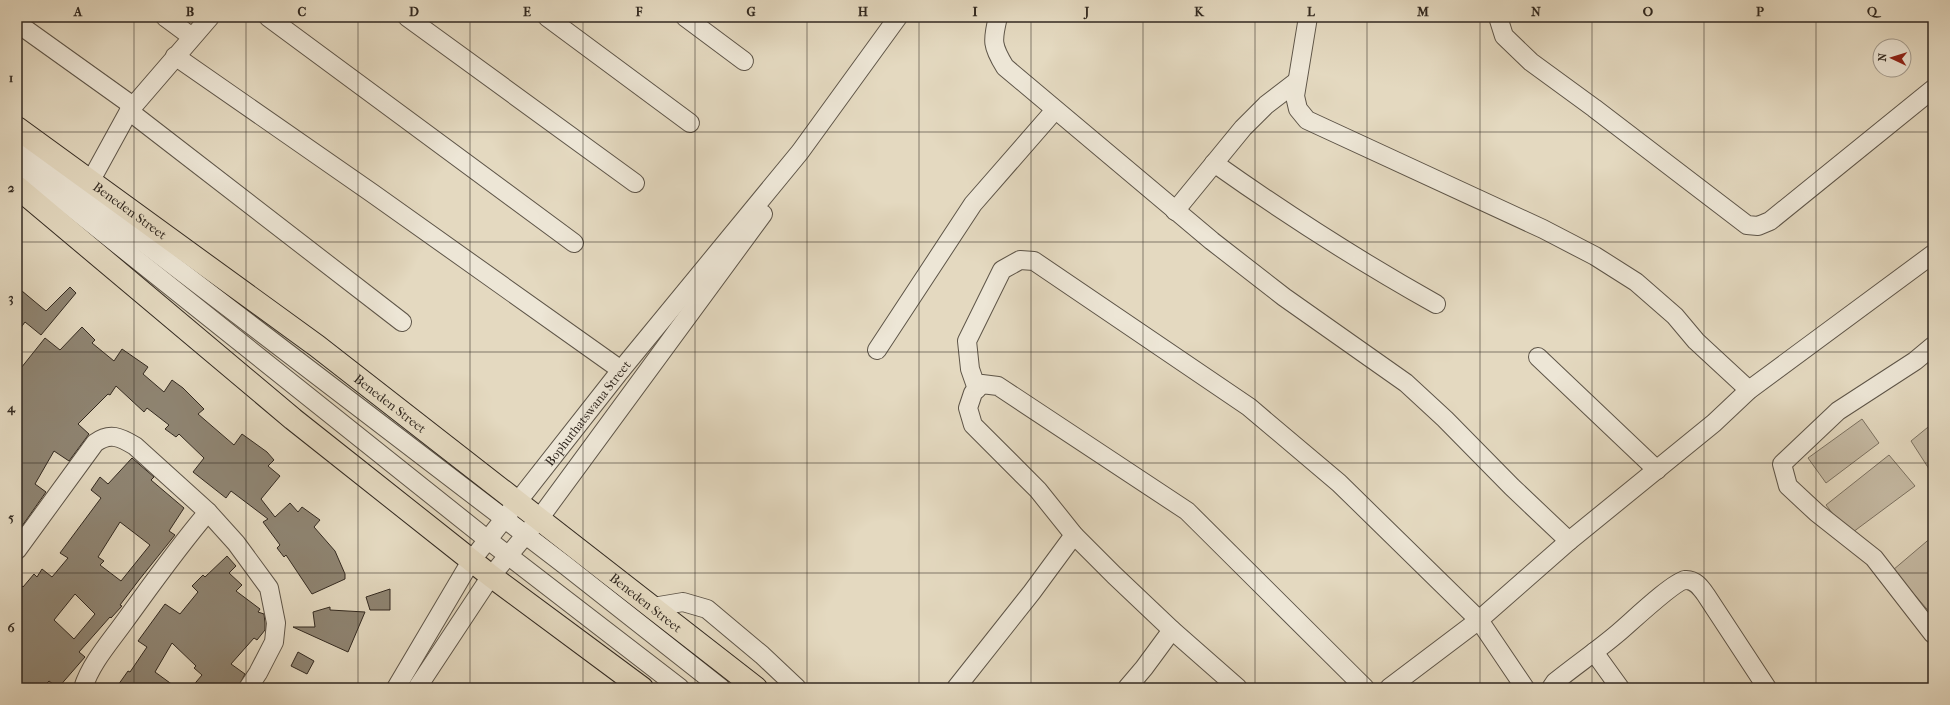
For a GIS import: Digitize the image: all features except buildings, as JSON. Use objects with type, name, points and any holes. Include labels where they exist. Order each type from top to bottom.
[{"type":"main road","name":"Beneden Street","points":[[17,128],[317,346],[512,512],[532,527],[653,607],[756,688]]},
{"type":"main road","points":[[17,187],[293,419],[491,576],[642,688]]},
{"type":"street","points":[[165,17],[192,37]]},
{"type":"street","points":[[90,182],[131,108],[210,17]]},
{"type":"street","points":[[268,17],[574,243]]},
{"type":"street","points":[[407,17],[635,183]]},
{"type":"street","points":[[547,17],[690,123]]},
{"type":"street","points":[[685,17],[744,61]]},
{"type":"street","name":"Bophuthatswana Street","points":[[396,688],[472,561],[512,512],[621,370],[800,152],[898,17]]},
{"type":"street","points":[[998,17],[993,35],[995,52],[1005,67],[1175,211],[1284,297],[1406,383],[1445,419],[1512,487],[1569,541]]},
{"type":"street","points":[[1308,17],[1296,82],[1295,96],[1298,110],[1307,120],[1543,229],[1595,256],[1636,282],[1675,316],[1696,341],[1748,390]]},
{"type":"street","points":[[1498,17],[1504,36],[1531,62],[1594,108],[1747,225],[1758,226],[1776,217],[1933,89]]},
{"type":"street","points":[[17,23],[131,108],[402,322]]},
{"type":"street","points":[[175,56],[372,193],[621,370]]},
{"type":"street","points":[[1175,211],[1244,128],[1266,105],[1296,82]]},
{"type":"street","points":[[877,350],[973,204],[1055,110]]},
{"type":"street","points":[[17,146],[512,512]]},
{"type":"street","name":"Bophuthatswana Street","points":[[417,688],[491,576],[532,527],[773,201],[800,152]]},
{"type":"street","points":[[1214,163],[1261,196],[1373,269],[1436,304]]},
{"type":"street","points":[[17,164],[488,540],[680,688]]},
{"type":"street","points":[[1389,688],[1479,620],[1569,541],[1714,423],[1748,390],[1933,254]]},
{"type":"street","points":[[977,388],[970,369],[967,341],[1002,270],[1020,260],[1034,261],[1249,407],[1369,511],[1479,620],[1525,688]]},
{"type":"street","points":[[1933,346],[1915,361],[1838,411],[1782,464],[1788,486],[1816,513],[1874,558],[1933,634]]},
{"type":"street","points":[[1538,357],[1657,470]]},
{"type":"street","points":[[1238,688],[1172,630],[1074,535],[1038,490],[973,425],[968,408],[973,393],[977,388],[982,384],[998,386],[1187,511],[1364,688]]},
{"type":"street","points":[[17,550],[95,443],[103,437],[115,437],[135,446],[208,512],[236,543],[269,588],[276,623],[274,642],[258,673],[248,688]]},
{"type":"street","points":[[83,688],[97,660],[167,563],[208,512]]},
{"type":"street","points":[[532,527],[721,688]]},
{"type":"street","points":[[956,688],[1032,592],[1074,535]]},
{"type":"street","points":[[1551,688],[1555,682],[1681,582],[1692,581],[1698,585],[1706,596],[1767,688]]},
{"type":"street","points":[[653,607],[683,602],[707,609],[762,655],[797,688]]},
{"type":"street","points":[[1127,688],[1172,630]]},
{"type":"street","points":[[1594,652],[1620,688]]},
{"type":"shaded area","points":[[1862,419],[1879,443],[1826,483],[1808,458]]},
{"type":"shaded area","points":[[1933,423],[1933,470],[1931,472],[1911,441]]},
{"type":"shaded area","points":[[1889,455],[1915,486],[1849,535],[1826,505]]},
{"type":"shaded area","points":[[1933,536],[1933,616],[1893,570]]}]
